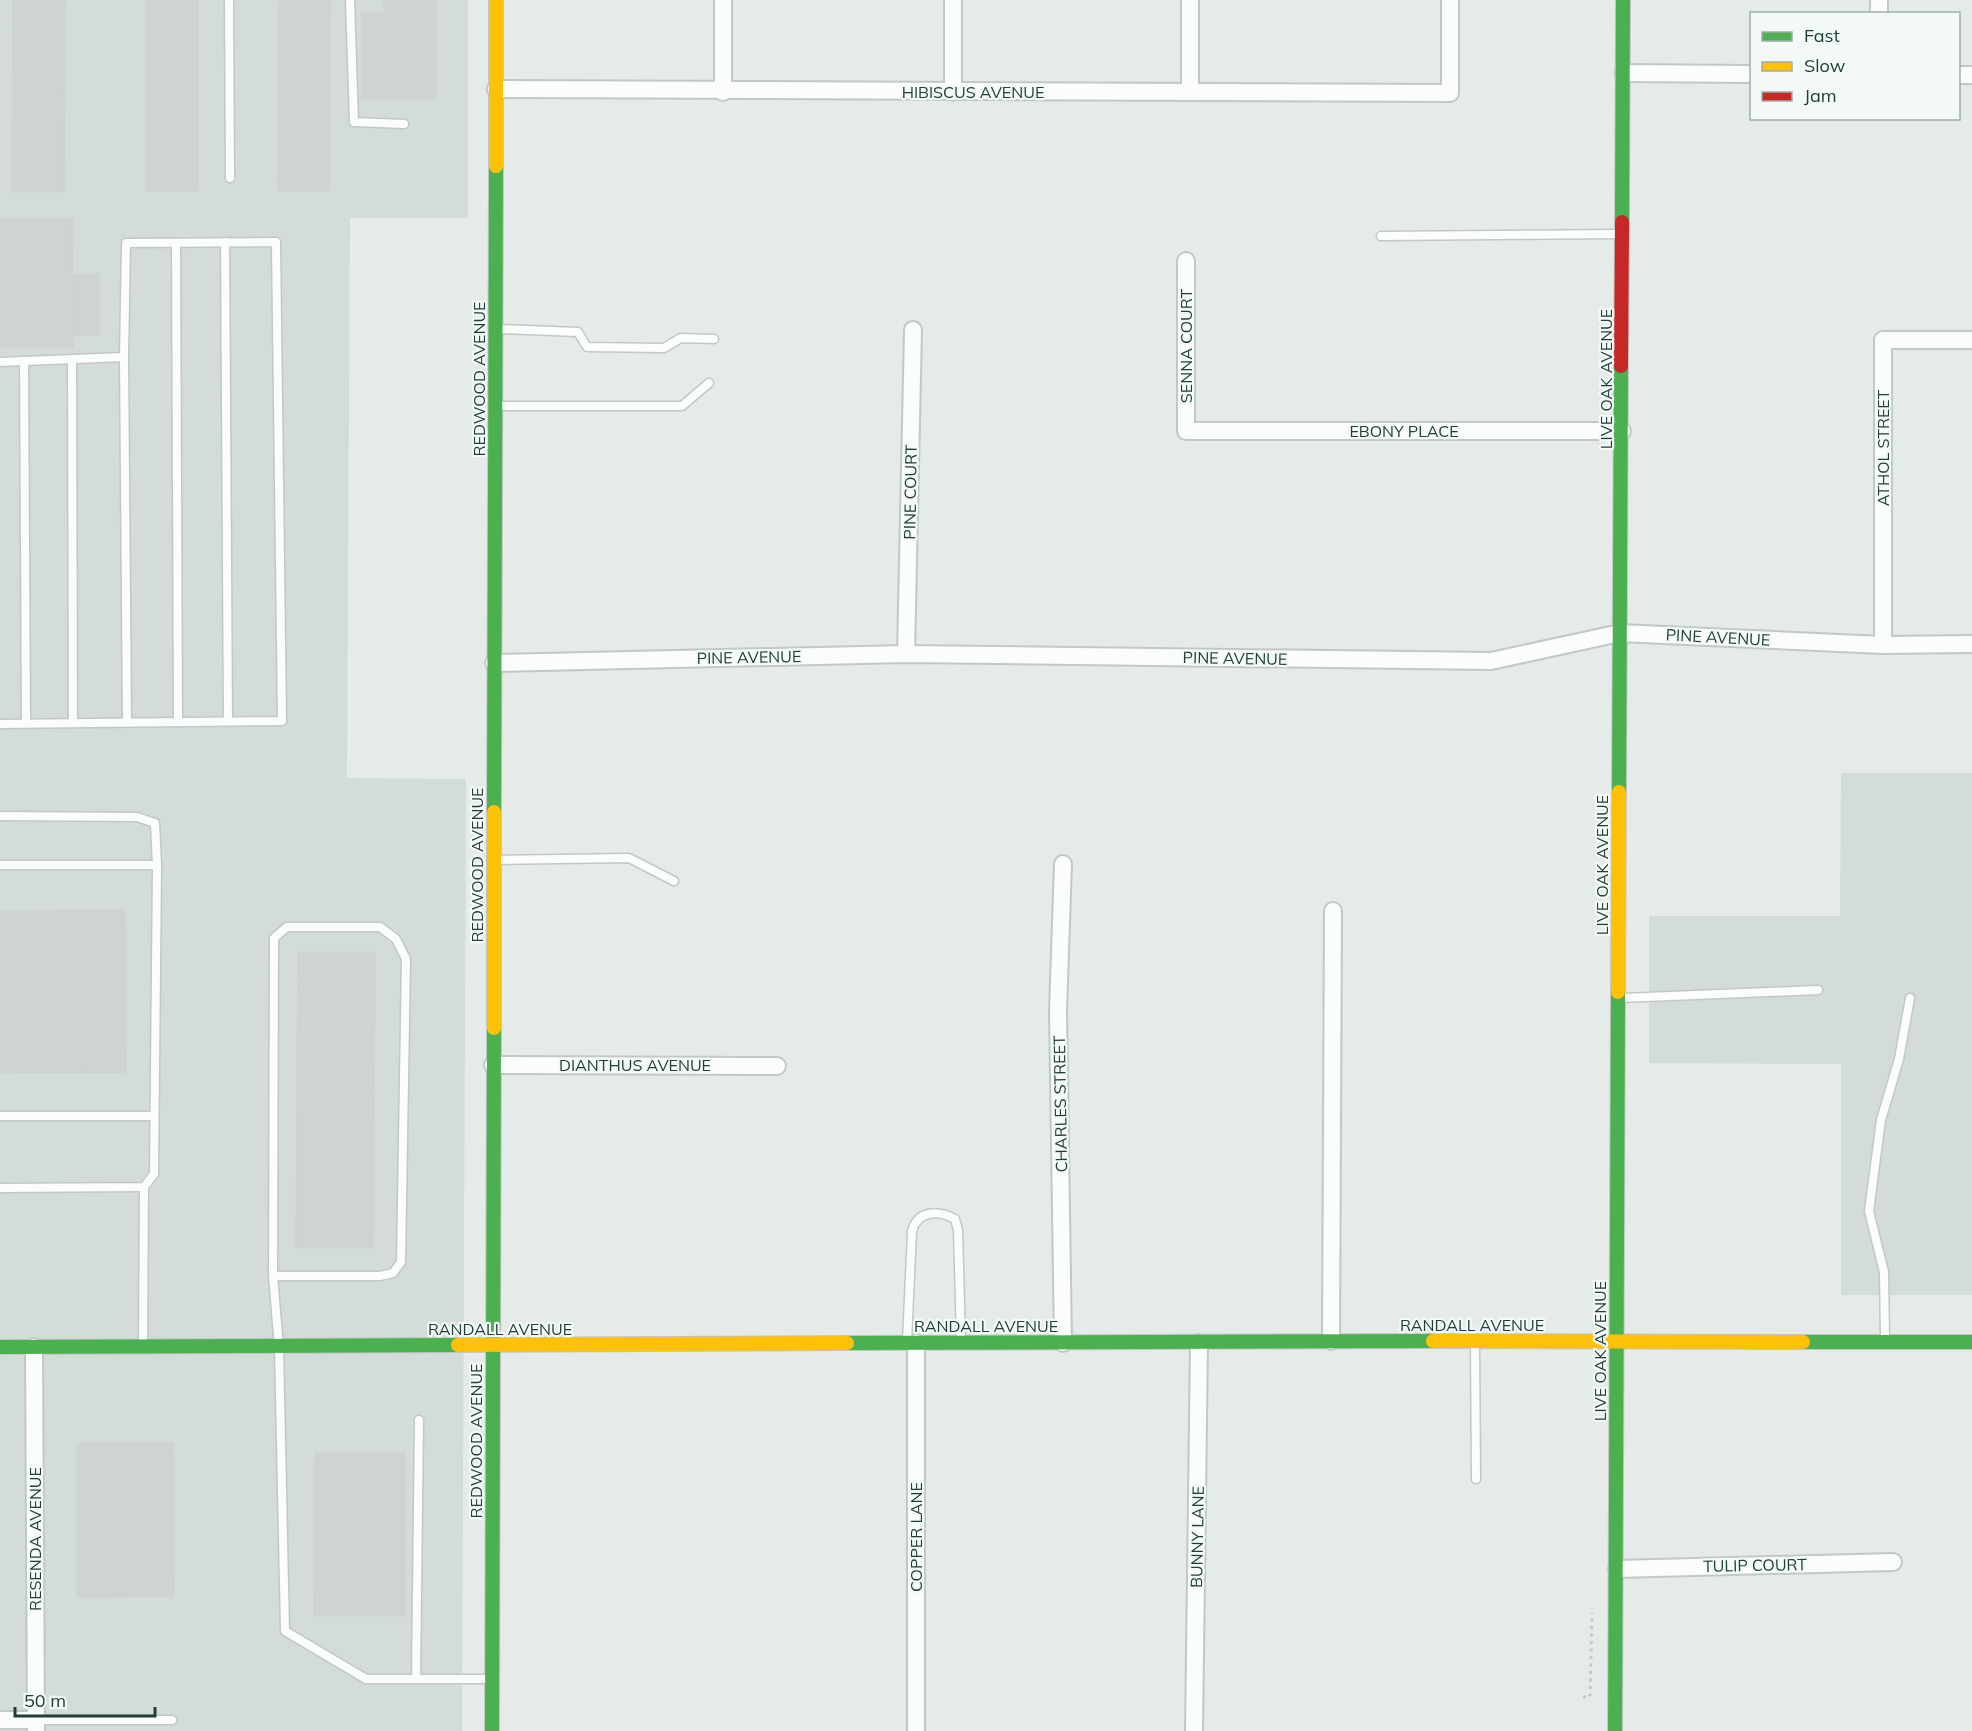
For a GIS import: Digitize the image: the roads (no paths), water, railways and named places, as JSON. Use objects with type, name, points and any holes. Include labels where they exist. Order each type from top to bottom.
[{"type":"street","name":"REDWOOD AVENUE","points":[[492,1731],[496,0]]},
{"type":"street","points":[[723,0],[723,92]]},
{"type":"street","points":[[952,0],[953,92]]},
{"type":"street","points":[[1190,0],[1190,91]]},
{"type":"street","name":"HIBISCUS AVENUE","points":[[496,89],[723,92],[1450,93],[1450,0]]},
{"type":"street","name":"LIVE OAK AVENUE","points":[[1615,1731],[1623,0]]},
{"type":"street","points":[[1624,73],[1750,74]]},
{"type":"street","name":"SENNA COURT","points":[[1186,261],[1186,431]]},
{"type":"street","name":"PINE COURT","points":[[906,654],[913,330]]},
{"type":"street","name":"ATHOL STREET","points":[[1883,645],[1883,340],[1972,340]]},
{"type":"street","name":"EBONY PLACE","points":[[1186,431],[1622,431]]},
{"type":"street","name":"PINE AVENUE","points":[[494,663],[906,654],[1491,660],[1620,633],[1883,645],[1972,644]]},
{"type":"street","name":"CHARLES STREET","points":[[1063,864],[1058,1011],[1063,1343]]},
{"type":"street","points":[[1331,1341],[1333,911]]},
{"type":"street","name":"DIANTHUS AVENUE","points":[[493,1065],[777,1066]]},
{"type":"street","name":"RANDALL AVENUE","points":[[0,1347],[1331,1341],[1972,1342]]},
{"type":"street","name":"COPPER LANE","points":[[911,1343],[916,1731]]},
{"type":"street","name":"BUNNY LANE","points":[[1194,1731],[1199,1343]]},
{"type":"street","name":"RESENDA AVENUE","points":[[34,1347],[36,1725]]},
{"type":"street","name":"TULIP COURT","points":[[1617,1569],[1893,1562]]},
{"type":"street","points":[[0,1720],[36,1725]]},
{"type":"lane","points":[[228,0],[230,178]]},
{"type":"lane","points":[[350,0],[354,122],[404,123]]},
{"type":"lane","points":[[1381,236],[1623,234]]},
{"type":"lane","points":[[225,242],[228,722]]},
{"type":"lane","points":[[0,724],[282,721],[276,242],[126,243],[124,357],[127,722]]},
{"type":"lane","points":[[176,243],[178,722]]},
{"type":"lane","points":[[495,329],[578,332],[587,347],[664,348],[681,338],[714,339]]},
{"type":"lane","points":[[0,362],[124,357]]},
{"type":"lane","points":[[72,359],[73,723]]},
{"type":"lane","points":[[24,361],[26,723]]},
{"type":"lane","points":[[495,406],[682,406],[709,384]]},
{"type":"lane","points":[[0,816],[137,817],[155,823],[157,865],[154,1174],[144,1187],[143,1346]]},
{"type":"lane","points":[[494,860],[629,858],[674,881]]},
{"type":"lane","points":[[0,865],[157,865]]},
{"type":"lane","points":[[273,1276],[380,1276],[393,1273],[401,1262],[406,959],[396,939],[380,927],[287,927],[274,938],[273,1276],[279,1347],[285,1631],[366,1679],[492,1679]]},
{"type":"lane","points":[[1618,998],[1818,990]]},
{"type":"lane","points":[[1886,1342],[1884,1272],[1869,1211],[1881,1119],[1899,1059],[1910,998]]},
{"type":"lane","points":[[0,1116],[154,1116]]},
{"type":"lane","points":[[0,1188],[144,1187]]},
{"type":"lane","points":[[911,1343],[912,1231],[919,1217],[931,1213],[944,1213],[955,1219],[958,1230],[962,1343]]},
{"type":"lane","points":[[1475,1342],[1476,1479]]},
{"type":"lane","points":[[416,1679],[419,1420]]},
{"type":"lane","points":[[36,1725],[172,1720]]}]
